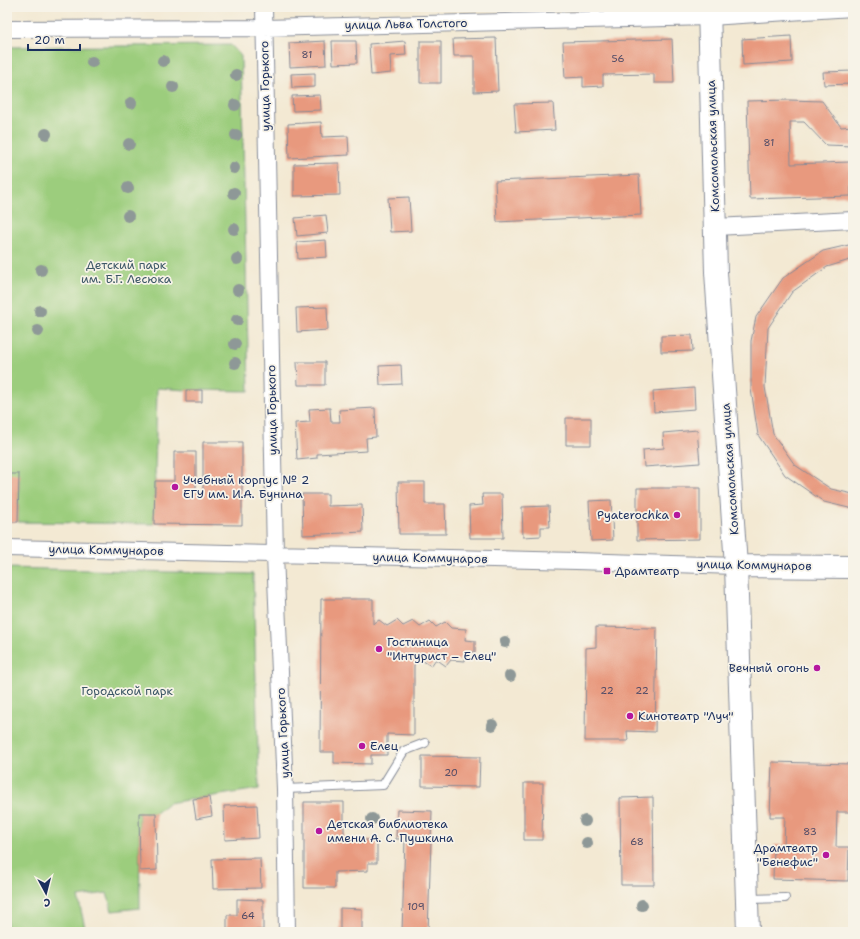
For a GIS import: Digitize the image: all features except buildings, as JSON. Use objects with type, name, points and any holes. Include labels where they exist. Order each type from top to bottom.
[{"type":"main road","name":"Комсомольская улица","points":[[709,12],[716,226],[716,272],[736,566],[748,932]]},
{"type":"main road","name":"улица Коммунаров","points":[[736,566],[853,567]]},
{"type":"street","name":"улица Горького","points":[[264,7],[275,555],[285,789],[287,932]]},
{"type":"street","name":"улица Льва Толстого","points":[[7,29],[264,28],[853,8]]},
{"type":"street","points":[[716,226],[853,220]]},
{"type":"street","name":"улица Коммунаров","points":[[7,548],[560,560],[736,566]]},
{"type":"lane","points":[[285,789],[383,785],[404,751],[425,743]]},
{"type":"lane","points":[[748,899],[785,898]]},
{"type":"green space","name":"Детский парк им. Б.Г. Лесюка","points":[[231,45],[241,56],[249,391],[157,388],[154,524],[18,522],[19,475],[7,474],[7,47]]},
{"type":"green space","name":"Городской парк","points":[[7,568],[253,574],[259,789],[168,803],[156,813],[139,813],[140,908],[112,911],[107,893],[78,897],[86,932],[7,932]]},
{"type":"place","name":"Учебный корпус № 2 ЕГУ им. И.А. Бунина","points":[[175,487]]},
{"type":"place","name":"Pyaterochka","points":[[677,515]]},
{"type":"place","name":"Драмтеатр","points":[[607,571]]},
{"type":"place","name":"Гостиница \"Интурист – Елец\"","points":[[379,649]]},
{"type":"place","name":"Вечный огонь","points":[[817,668]]},
{"type":"place","name":"Кинотеатр \"Луч\"","points":[[630,716]]},
{"type":"place","name":"Елец","points":[[362,746]]},
{"type":"place","name":"Детская библиотека имени А. С. Пушкина","points":[[319,831]]},
{"type":"place","name":"Драмтеатр \"Бенефис\"","points":[[826,855]]}]
